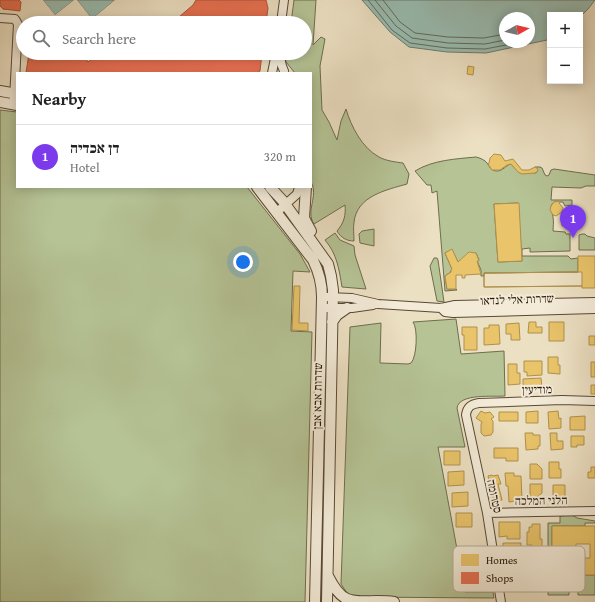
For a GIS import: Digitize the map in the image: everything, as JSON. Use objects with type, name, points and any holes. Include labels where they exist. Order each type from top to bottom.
[{"type":"street","points":[[282,16],[284,0]]},
{"type":"street","points":[[0,18],[15,19],[16,21]]},
{"type":"street","points":[[16,72],[17,60]]},
{"type":"street","points":[[273,72],[275,60]]},
{"type":"street","points":[[281,60],[282,66],[286,72]]},
{"type":"street","points":[[274,72],[279,69],[286,72]]},
{"type":"street","points":[[15,99],[16,74]]},
{"type":"street","points":[[0,92],[15,99]]},
{"type":"street","points":[[0,102],[15,99]]},
{"type":"street","name":"שדרות אבא אבן","points":[[258,188],[304,248],[318,270],[320,281],[322,297],[315,602]]},
{"type":"street","name":"שדרות אבא אבן","points":[[271,188],[286,206],[328,264],[336,294],[332,322],[326,602]]},
{"type":"street","points":[[277,212],[286,206],[297,194],[299,188]]},
{"type":"street","points":[[306,188],[304,218],[323,249],[328,264]]},
{"type":"street","name":"שדרות אלי לנדאו","points":[[322,297],[336,294],[378,304],[441,308],[455,305],[595,302]]},
{"type":"street","name":"שדרות אלי לנדאו","points":[[321,308],[347,308],[378,304]]},
{"type":"street","points":[[332,322],[337,315],[347,308]]},
{"type":"street","name":"שדרות אלי לנדאו","points":[[441,308],[445,312],[453,313],[595,309]]},
{"type":"street","name":"מודיעין","points":[[479,402],[562,400],[595,401]]},
{"type":"street","name":"סטרומה","points":[[479,402],[470,405],[466,415],[487,512],[493,546]]},
{"type":"street","name":"הלני המלכה","points":[[487,512],[595,511]]},
{"type":"street","points":[[327,574],[336,593],[345,599],[353,601],[394,602]]},
{"type":"street","name":"סטרומה","points":[[500,592],[502,602]]},
{"type":"green space","points":[[294,0],[316,0],[313,45],[321,37],[325,39],[320,66],[322,110],[337,140],[341,121],[346,109],[354,129],[367,148],[382,158],[403,163],[409,174],[407,184],[382,192],[367,200],[361,206],[356,213],[354,222],[354,241],[344,239],[337,231],[344,219],[345,205],[314,224],[312,219],[311,209],[314,193],[312,184],[312,72],[294,72],[286,60],[312,60],[312,16],[292,16]]},
{"type":"green space","points":[[0,110],[16,112],[16,188],[248,188],[300,254],[310,272],[293,271],[291,331],[312,332],[305,602],[0,602]]},
{"type":"green space","points":[[476,157],[482,159],[492,170],[495,171],[499,171],[511,164],[521,173],[536,173],[538,170],[535,167],[540,167],[547,176],[551,170],[554,169],[595,175],[595,186],[586,186],[581,188],[552,187],[551,200],[572,200],[572,205],[565,206],[563,202],[554,202],[551,208],[553,231],[570,234],[570,251],[530,252],[530,248],[522,249],[522,256],[568,256],[571,259],[578,258],[578,272],[484,273],[484,276],[481,276],[481,270],[477,261],[479,260],[476,253],[458,262],[452,250],[445,253],[452,269],[451,272],[445,276],[447,289],[457,290],[445,291],[437,191],[432,193],[431,185],[427,185],[415,171],[437,162]],"holes":[[[518,203],[522,261],[498,262],[494,204]]]},
{"type":"green space","points":[[374,229],[374,246],[360,243],[359,234],[362,231]]},
{"type":"green space","points":[[335,233],[340,240],[354,246],[355,255],[366,289],[342,287],[335,256],[325,240]]},
{"type":"green space","points":[[582,234],[595,238],[595,250],[579,250],[579,235]]},
{"type":"green space","points":[[434,258],[437,258],[438,260],[444,302],[437,301],[430,266]]},
{"type":"green space","points":[[456,319],[461,354],[504,351],[505,396],[470,398],[459,403],[457,408],[465,447],[438,447],[456,546],[453,546],[453,592],[493,592],[494,598],[358,597],[348,594],[341,584],[350,327],[381,323],[380,363],[408,364],[413,360],[416,349],[416,330],[413,322]]},
{"type":"green space","points":[[572,515],[577,518],[595,521],[595,523],[585,523],[585,526],[552,526],[552,546],[548,546],[548,523],[560,523],[560,516]]},
{"type":"green space","points":[[585,575],[595,575],[595,595],[578,595],[578,592],[585,592]]},
{"type":"green space","points":[[548,592],[569,592],[569,595],[548,595]]},
{"type":"water","points":[[43,0],[74,0],[55,15]]},
{"type":"water","points":[[77,0],[115,0],[96,16],[90,16]]},
{"type":"water","points":[[362,0],[595,0],[583,14],[583,12],[547,12],[547,40],[535,43],[535,12],[499,12],[499,48],[509,48],[486,53],[447,52],[409,47],[390,32]]},
{"type":"pier","points":[[41,0],[43,0],[55,15],[74,0],[77,0],[90,16],[88,16],[75,1],[56,16],[54,16]]},
{"type":"pier","points":[[115,0],[117,0],[98,16],[96,16]]},
{"type":"building: Homes","points":[[0,0],[12,0],[19,10],[3,9],[0,6]]},
{"type":"building: Homes","points":[[97,60],[141,60],[126,72],[82,72]]},
{"type":"building: Homes","points":[[468,66],[474,67],[473,75],[467,74]]},
{"type":"building: Homes","points":[[494,154],[501,155],[505,161],[513,159],[522,170],[529,170],[535,167],[538,171],[535,173],[522,174],[518,172],[511,164],[500,170],[492,170],[488,164],[490,158]]},
{"type":"building: Homes","points":[[560,201],[559,203],[563,208],[562,212],[556,216],[553,215],[550,210],[551,206],[554,202]]},
{"type":"building: Homes","points":[[519,203],[522,261],[498,262],[494,204]]},
{"type":"building: Homes","points":[[574,217],[574,226],[562,226],[561,218]]},
{"type":"building: Homes","points":[[452,249],[458,262],[469,252],[476,253],[481,274],[465,275],[465,278],[462,278],[462,275],[456,275],[456,289],[447,289],[445,276],[451,272],[452,269],[445,253]]},
{"type":"building: Homes","points":[[578,256],[595,256],[595,288],[582,288],[582,286],[484,287],[484,273],[578,272]]},
{"type":"building: Homes","points":[[582,272],[582,286],[484,287],[484,273]]},
{"type":"building: Homes","points":[[294,286],[300,286],[299,323],[308,323],[308,331],[292,330]]},
{"type":"building: Homes","points":[[529,322],[536,322],[536,327],[542,327],[542,333],[528,333]]},
{"type":"building: Homes","points":[[549,322],[564,322],[564,341],[549,341]]},
{"type":"building: Homes","points":[[519,323],[520,340],[511,340],[511,334],[506,334],[506,324]]},
{"type":"building: Homes","points":[[489,325],[499,325],[500,344],[484,345],[484,328],[489,328]]},
{"type":"building: Homes","points":[[462,327],[477,327],[477,350],[464,350],[464,335],[462,335]]},
{"type":"building: Homes","points":[[589,336],[595,336],[595,345],[589,345]]},
{"type":"building: Homes","points":[[548,357],[558,357],[560,374],[548,373]]},
{"type":"building: Homes","points":[[524,361],[542,361],[542,375],[527,376],[527,372],[524,372]]},
{"type":"building: Homes","points":[[591,362],[595,362],[595,377],[591,377]]},
{"type":"building: Homes","points":[[508,364],[517,364],[517,373],[520,373],[520,384],[508,385]]},
{"type":"building: Homes","points":[[541,378],[542,388],[523,389],[523,379]]},
{"type":"building: Homes","points":[[591,385],[595,385],[595,394],[591,394]]},
{"type":"building: Homes","points":[[481,411],[485,413],[490,412],[494,417],[491,419],[493,421],[493,432],[491,435],[484,436],[481,433],[482,422],[476,418]]},
{"type":"building: Homes","points":[[538,411],[538,423],[526,423],[526,412]]},
{"type":"building: Homes","points":[[558,411],[559,419],[561,418],[561,428],[549,429],[548,412]]},
{"type":"building: Homes","points":[[499,412],[518,412],[518,421],[499,421]]},
{"type":"building: Homes","points":[[585,416],[585,430],[570,430],[570,417]]},
{"type":"building: Homes","points":[[525,433],[540,435],[540,446],[538,446],[538,449],[526,450]]},
{"type":"building: Homes","points":[[550,433],[557,433],[557,441],[563,441],[563,449],[551,450]]},
{"type":"building: Homes","points":[[571,436],[584,436],[584,445],[571,447]]},
{"type":"building: Homes","points":[[494,448],[518,448],[518,461],[506,461],[506,458],[494,458]]},
{"type":"building: Homes","points":[[444,451],[460,451],[460,465],[444,465]]},
{"type":"building: Homes","points":[[549,462],[559,462],[561,478],[549,478]]},
{"type":"building: Homes","points":[[530,464],[537,464],[542,469],[542,479],[530,479]]},
{"type":"building: Homes","points":[[591,467],[595,467],[595,478],[588,478],[588,472],[591,472]]},
{"type":"building: Homes","points":[[464,471],[464,485],[448,486],[448,472]]},
{"type":"building: Homes","points":[[505,473],[514,473],[514,476],[521,476],[522,500],[509,502]]},
{"type":"building: Homes","points":[[498,475],[501,484],[498,484],[502,500],[494,502],[488,476]]},
{"type":"building: Homes","points":[[530,484],[542,484],[542,493],[536,498],[530,499]]},
{"type":"building: Homes","points":[[553,485],[565,485],[565,497],[553,498]]},
{"type":"building: Homes","points":[[468,492],[468,506],[452,507],[452,493]]},
{"type":"building: Homes","points":[[456,513],[472,513],[472,527],[456,527]]},
{"type":"building: Homes","points":[[499,522],[520,522],[520,539],[507,539],[507,536],[499,537]]},
{"type":"building: Homes","points":[[532,524],[540,524],[540,539],[542,539],[542,546],[527,545],[527,532],[529,532],[529,527],[532,527]]},
{"type":"building: Homes","points":[[552,526],[595,526],[595,575],[585,575],[585,558],[590,558],[590,544],[576,544],[576,546],[552,546]]},
{"type":"building: Homes","points":[[503,543],[521,543],[521,546],[503,546]]},
{"type":"building: Shops","points":[[0,0],[19,0],[21,2],[20,11],[3,9],[0,6]]},
{"type":"building: Shops","points":[[196,0],[266,0],[268,8],[267,16],[180,16],[193,5]]},
{"type":"building: Shops","points":[[28,60],[87,60],[88,62],[90,60],[261,60],[260,71],[258,72],[26,72]]},
{"type":"place","name":"דן אכדיה","points":[[573,238]]}]
